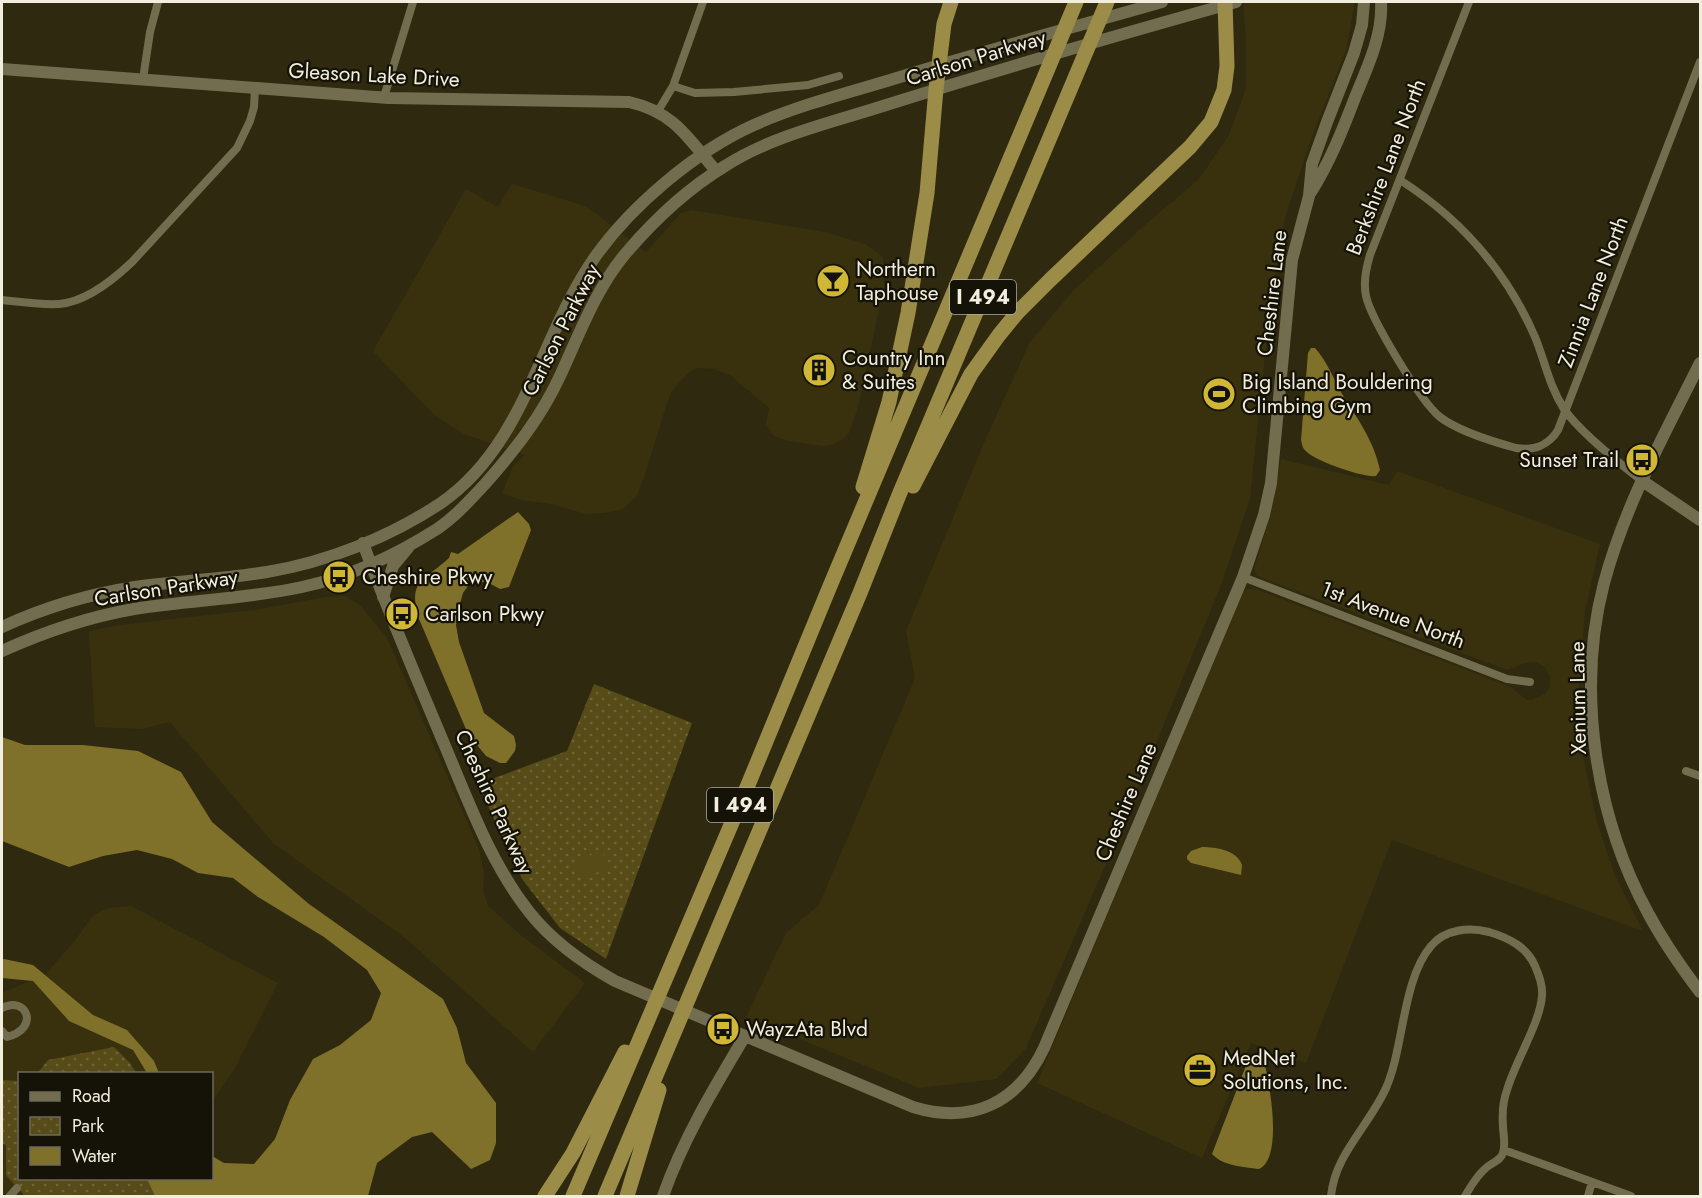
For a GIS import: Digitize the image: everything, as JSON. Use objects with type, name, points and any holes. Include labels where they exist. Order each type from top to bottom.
[{"type":"highway","points":[[830,586],[860,498],[894,383],[922,231],[938,65],[944,24],[951,2]]},
{"type":"highway","name":"I 494","points":[[573,1197],[1076,2]]},
{"type":"highway","name":"I 494","points":[[605,1197],[1107,2]]},
{"type":"highway","points":[[860,593],[943,426],[971,374],[986,353],[1017,313],[1190,147],[1211,122],[1221,101],[1226,72],[1229,2]]},
{"type":"highway","points":[[546,1197],[573,1154],[621,1059],[646,1023]]},
{"type":"highway","points":[[627,1197],[678,1024]]},
{"type":"main road","name":"Carlson Parkway","points":[[2,627],[31,614],[132,588],[269,572],[328,557],[398,527],[443,501],[488,459],[515,418],[563,312],[594,258],[641,204],[675,174],[736,134],[773,117],[938,65],[1162,2]]},
{"type":"main road","name":"Carlson Parkway","points":[[2,651],[36,637],[108,614],[297,588],[371,564],[412,543],[452,518],[521,443],[547,402],[579,331],[613,270],[651,224],[680,198],[716,171],[752,151],[777,141],[936,90],[1229,2]]},
{"type":"main road","name":"Cheshire Lane","points":[[708,1020],[913,1107],[931,1112],[949,1114],[974,1111],[998,1102],[1012,1093],[1036,1066],[1243,577],[1264,515],[1271,483],[1292,260],[1309,196],[1312,164],[1360,34],[1364,2]]},
{"type":"main road","name":"Cheshire Lane","points":[[1309,196],[1326,169],[1369,64],[1379,30],[1381,2]]},
{"type":"main road","name":"Gleason Lake Drive","points":[[2,69],[384,97],[490,101],[629,102],[658,111],[674,122],[716,171]]},
{"type":"main road","name":"Xenium Lane","points":[[1701,363],[1641,480],[1613,554],[1602,596],[1593,658],[1595,744],[1610,816],[1637,890],[1662,938],[1701,992]]},
{"type":"main road","points":[[1641,480],[1701,520]]},
{"type":"main road","name":"Cheshire Parkway","points":[[363,543],[383,597],[483,837],[515,893],[547,932],[596,970],[708,1020]]},
{"type":"main road","points":[[383,597],[393,566],[412,543]]},
{"type":"main road","points":[[663,1197],[688,1134],[745,1036]]},
{"type":"street","points":[[143,80],[150,32],[158,2]]},
{"type":"street","points":[[384,97],[413,2]]},
{"type":"street","points":[[658,111],[673,86],[703,2]]},
{"type":"street","name":"Berkshire Lane North","points":[[1458,426],[1440,417],[1423,398],[1376,319],[1366,294],[1365,281],[1368,261],[1469,2]]},
{"type":"street","name":"Zinnia Lane North","points":[[1458,426],[1516,448],[1533,449],[1553,437],[1566,411],[1701,62]]},
{"type":"street","points":[[673,86],[695,93],[734,92],[808,85],[839,76]]},
{"type":"street","points":[[2,300],[60,304],[80,298],[117,276],[237,148],[250,121],[254,107],[255,88]]},
{"type":"street","points":[[1400,180],[1448,214],[1476,243],[1502,276],[1525,315],[1539,346],[1552,386],[1566,411],[1620,464],[1641,480]]},
{"type":"street","name":"1st Avenue North","points":[[1243,577],[1507,679],[1530,682]]},
{"type":"street","points":[[1686,771],[1701,776]]},
{"type":"street","points":[[1331,1197],[1336,1171],[1387,1087],[1410,994],[1421,961],[1432,944],[1445,935],[1465,929],[1476,929],[1500,936],[1519,945],[1529,953],[1542,985],[1542,996],[1539,1011],[1507,1090],[1502,1115],[1503,1156],[1479,1175],[1465,1197]]},
{"type":"street","points":[[2,1008],[16,1005],[22,1008],[27,1021],[24,1029],[18,1034],[7,1037],[2,1031]]},
{"type":"street","points":[[1504,1150],[1631,1197]]},
{"type":"street","points":[[1588,1197],[1592,1182]]},
{"type":"street","points":[[10,1197],[17,1188]]},
{"type":"shaded area","points":[[1243,2],[1355,2],[1346,50],[1312,137],[1285,217],[1271,299],[1250,498],[1223,580],[1118,836],[1026,1048],[997,1079],[919,1088],[746,1017],[786,933],[819,905],[915,678],[906,631],[986,438],[1030,342],[1074,290],[1199,179],[1229,135],[1246,88]]},
{"type":"shaded area","points":[[512,184],[580,204],[646,252],[681,213],[691,210],[825,232],[865,244],[883,257],[884,287],[857,411],[849,433],[842,440],[822,446],[774,436],[766,424],[769,408],[731,376],[715,369],[698,368],[688,373],[672,391],[643,481],[636,497],[623,509],[586,514],[551,504],[521,500],[502,493],[513,467],[525,455],[466,435],[434,415],[373,351],[466,189],[498,207]]},
{"type":"shaded area","points":[[1281,459],[1389,485],[1397,471],[1600,544],[1585,611],[1579,686],[1579,738],[1597,822],[1614,873],[1643,931],[1392,840],[1306,1063],[1251,1043],[1202,1158],[1037,1083],[1242,593],[1253,588],[1511,687],[1527,700],[1546,693],[1550,686],[1550,676],[1545,667],[1535,662],[1507,670],[1257,576],[1254,569],[1271,514]]},
{"type":"shaded area","points":[[345,596],[361,606],[387,638],[479,849],[484,873],[483,891],[488,906],[522,936],[585,983],[533,1052],[404,937],[274,844],[170,722],[142,729],[95,727],[89,631]]},
{"type":"shaded area","points":[[131,906],[278,983],[235,1068],[213,1101],[213,1072],[18,1072],[18,1180],[39,1180],[194,1196],[2,1196],[2,993],[46,974],[77,938],[93,915],[109,908]]},
{"type":"green space","points":[[594,684],[692,723],[606,959],[560,928],[522,879],[478,784],[567,751]]},
{"type":"green space","points":[[600,849],[610,864],[586,880],[576,865]]},
{"type":"green space","points":[[114,1047],[135,1072],[39,1072],[48,1060]]},
{"type":"green space","points":[[2,1080],[18,1081],[18,1180],[165,1180],[158,1196],[25,1196],[6,1175],[6,1145],[2,1143]]},
{"type":"water","points":[[1311,348],[1315,348],[1323,358],[1369,438],[1380,470],[1376,476],[1361,474],[1327,463],[1303,447],[1301,440],[1308,353]]},
{"type":"water","points":[[518,512],[529,524],[531,530],[509,587],[500,589],[487,582],[471,582],[463,593],[456,625],[459,642],[484,713],[514,736],[515,751],[506,763],[500,763],[486,756],[468,734],[419,619],[415,596],[420,582],[449,558],[451,552],[458,554]]},
{"type":"water","points":[[2,737],[25,745],[83,745],[138,751],[181,772],[212,822],[309,904],[443,999],[457,1028],[466,1063],[496,1103],[496,1143],[490,1160],[471,1169],[432,1132],[412,1137],[377,1163],[368,1196],[155,1196],[149,1180],[213,1180],[213,1157],[224,1163],[254,1164],[275,1139],[290,1100],[313,1059],[340,1045],[371,1020],[381,993],[367,970],[324,937],[258,897],[233,878],[198,873],[172,859],[137,850],[103,856],[69,867],[2,841]]},
{"type":"water","points":[[1202,847],[1219,849],[1236,856],[1242,865],[1241,875],[1191,863],[1187,856],[1191,851]]},
{"type":"water","points":[[2,960],[33,965],[93,1015],[127,1030],[154,1061],[159,1072],[146,1072],[133,1050],[69,1021],[33,981],[2,978]]},
{"type":"water","points":[[1254,1057],[1259,1058],[1265,1065],[1273,1121],[1271,1151],[1266,1162],[1259,1169],[1240,1167],[1222,1161],[1212,1154],[1247,1063]]},
{"type":"place","name":"Northern Taphouse","points":[[833,281]]},
{"type":"place","name":"Country Inn & Suites","points":[[819,370]]},
{"type":"place","name":"Big Island Bouldering Climbing Gym","points":[[1219,394]]},
{"type":"place","name":"Sunset Trail","points":[[1642,460]]},
{"type":"place","name":"Cheshire Pkwy","points":[[339,577]]},
{"type":"place","name":"Carlson Pkwy","points":[[402,614]]},
{"type":"place","name":"WayzAta Blvd","points":[[723,1029]]},
{"type":"place","name":"MedNet Solutions, Inc.","points":[[1200,1070]]}]
